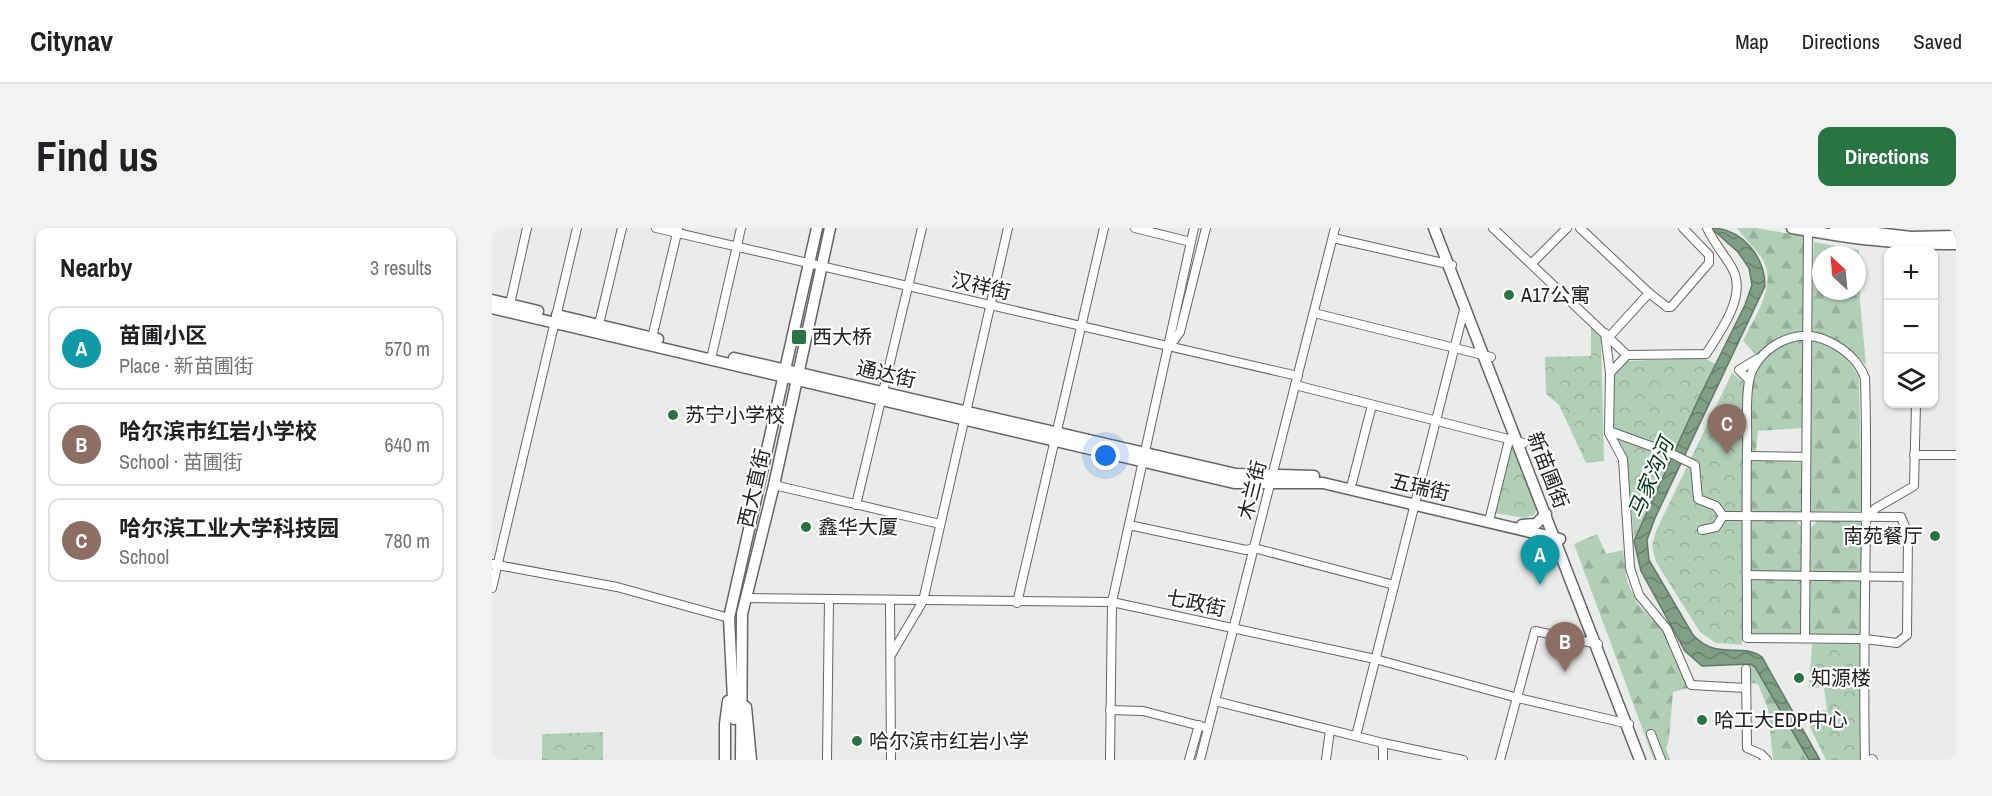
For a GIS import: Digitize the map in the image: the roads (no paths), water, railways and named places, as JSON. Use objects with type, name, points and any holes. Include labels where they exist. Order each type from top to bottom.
[{"type":"main road","name":"西大直街","points":[[737,674],[729,618],[817,228]]},
{"type":"main road","name":"西大直街","points":[[734,760],[742,614],[774,485],[830,228]]},
{"type":"main road","name":"新苗圃街","points":[[1434,228],[1452,265]]},
{"type":"main road","name":"新苗圃街","points":[[1440,228],[1466,303],[1488,356],[1517,442],[1558,538]]},
{"type":"main road","points":[[1792,228],[1855,240],[1906,246]]},
{"type":"main road","points":[[1835,228],[1911,237],[1956,236]]},
{"type":"main road","points":[[1929,246],[1956,244]]},
{"type":"main road","name":"通达街","points":[[492,300],[555,318],[783,374],[1145,458],[1234,483],[1271,479]]},
{"type":"main road","name":"通达街","points":[[492,308],[599,324],[651,341]]},
{"type":"main road","name":"新苗圃街","points":[[1517,442],[1558,538],[1641,760]]},
{"type":"main road","name":"五瑞街","points":[[1271,479],[1309,475],[1352,483],[1558,538]]},
{"type":"main road","name":"五瑞街","points":[[1271,479],[1323,483],[1532,526],[1540,522],[1546,514]]},
{"type":"main road","points":[[725,760],[725,724],[737,674]]},
{"type":"main road","points":[[737,674],[751,760]]},
{"type":"main road","name":"西大直街","points":[[737,724],[741,760]]},
{"type":"street","points":[[510,304],[527,228]]},
{"type":"street","points":[[492,588],[495,564],[578,228]]},
{"type":"street","points":[[599,324],[622,228]]},
{"type":"street","name":"汉祥街","points":[[656,228],[678,230],[737,247],[1298,375]]},
{"type":"street","points":[[711,356],[741,228]]},
{"type":"street","points":[[856,505],[922,228]]},
{"type":"street","points":[[891,655],[922,601],[1008,228]]},
{"type":"street","points":[[1017,603],[1104,228]]},
{"type":"street","points":[[1135,228],[1187,241]]},
{"type":"street","points":[[1170,346],[1167,333],[1190,228]]},
{"type":"street","points":[[1110,760],[1112,602],[1170,346],[1194,228]]},
{"type":"street","points":[[1170,346],[1199,228]]},
{"type":"street","points":[[1170,346],[1180,332],[1206,228]]},
{"type":"street","name":"木兰街","points":[[1200,760],[1335,228]]},
{"type":"street","points":[[1531,264],[1567,228]]},
{"type":"street","points":[[1580,228],[1667,307],[1671,307],[1710,263],[1709,255],[1683,228]]},
{"type":"street","points":[[1500,230],[1531,264],[1627,355],[1706,354],[1731,311],[1737,284],[1733,269],[1714,243],[1707,228]]},
{"type":"street","points":[[651,341],[678,230]]},
{"type":"street","points":[[1805,638],[1808,231]]},
{"type":"street","points":[[1333,238],[1452,265]]},
{"type":"street","points":[[1649,293],[1607,335],[1610,373],[1609,431],[1623,459],[1630,568],[1639,595],[1666,629],[1690,685],[1746,688]]},
{"type":"street","points":[[1356,736],[1466,303]]},
{"type":"street","points":[[1314,313],[1488,356]]},
{"type":"street","points":[[1749,380],[1739,370],[1778,344],[1806,335],[1826,340],[1841,348],[1861,368],[1865,378],[1865,639],[1870,760]]},
{"type":"street","points":[[1610,373],[1627,355]]},
{"type":"street","points":[[1723,516],[1746,516],[1806,517],[1866,517],[1901,518],[1905,522],[1908,534],[1907,635],[1897,644],[1865,639],[1747,638],[1746,516],[1749,380],[1760,357]]},
{"type":"street","points":[[1295,385],[1517,442],[1490,517]]},
{"type":"street","points":[[1352,483],[1372,405]]},
{"type":"street","points":[[1866,517],[1876,508],[1914,486],[1916,408]]},
{"type":"street","points":[[1609,431],[1689,460],[1695,465],[1698,499],[1716,506],[1723,516]]},
{"type":"street","points":[[1914,455],[1956,455]]},
{"type":"street","points":[[1747,456],[1806,457]]},
{"type":"street","points":[[774,485],[940,524]]},
{"type":"street","points":[[1702,530],[1716,527],[1723,516]]},
{"type":"street","points":[[1129,525],[1246,550],[1254,548],[1394,585]]},
{"type":"street","points":[[495,564],[616,587],[729,618]]},
{"type":"street","points":[[1747,576],[1907,577]]},
{"type":"street","name":"七政街","points":[[746,598],[1017,603],[1112,602],[1376,659],[1518,698],[1627,724]]},
{"type":"street","points":[[827,760],[829,600]]},
{"type":"street","points":[[891,601],[891,760]]},
{"type":"street","points":[[1500,760],[1534,631],[1597,643]]},
{"type":"street","points":[[1746,669],[1746,748],[1761,754],[1767,760]]},
{"type":"street","points":[[1215,701],[1383,743],[1463,760]]},
{"type":"street","points":[[1110,710],[1143,711],[1208,728]]},
{"type":"street","points":[[1189,760],[1198,725]]},
{"type":"street","points":[[1326,760],[1330,730]]},
{"type":"street","points":[[1651,734],[1661,760]]},
{"type":"street","points":[[1383,743],[1383,760]]},
{"type":"water","points":[[1711,228],[1732,233],[1749,246],[1761,264],[1765,286],[1655,518],[1647,540],[1649,560],[1693,635],[1712,648],[1746,651],[1762,657],[1820,760],[1809,760],[1755,667],[1750,664],[1702,666],[1685,651],[1641,571],[1634,541],[1697,402],[1745,305],[1752,285],[1749,268],[1738,252]]},
{"type":"place","name":"A17公寓","points":[[1509,295]]},
{"type":"place","name":"西大桥","points":[[799,337]]},
{"type":"place","name":"苏宁小学校","points":[[673,415]]},
{"type":"place","name":"哈尔滨工业大学科技园","points":[[1727,454]]},
{"type":"place","name":"鑫华大厦","points":[[806,527]]},
{"type":"place","name":"南苑餐厅","points":[[1935,536]]},
{"type":"place","name":"苗圃小区","points":[[1540,585]]},
{"type":"place","name":"哈尔滨市红岩小学校","points":[[1565,672]]},
{"type":"place","name":"知源楼","points":[[1799,678]]},
{"type":"place","name":"哈工大EDP中心","points":[[1702,720]]},
{"type":"place","name":"哈尔滨市红岩小学","points":[[857,741]]},
{"type":"water label","name":"马家沟河","points":[[1651,478]]}]
